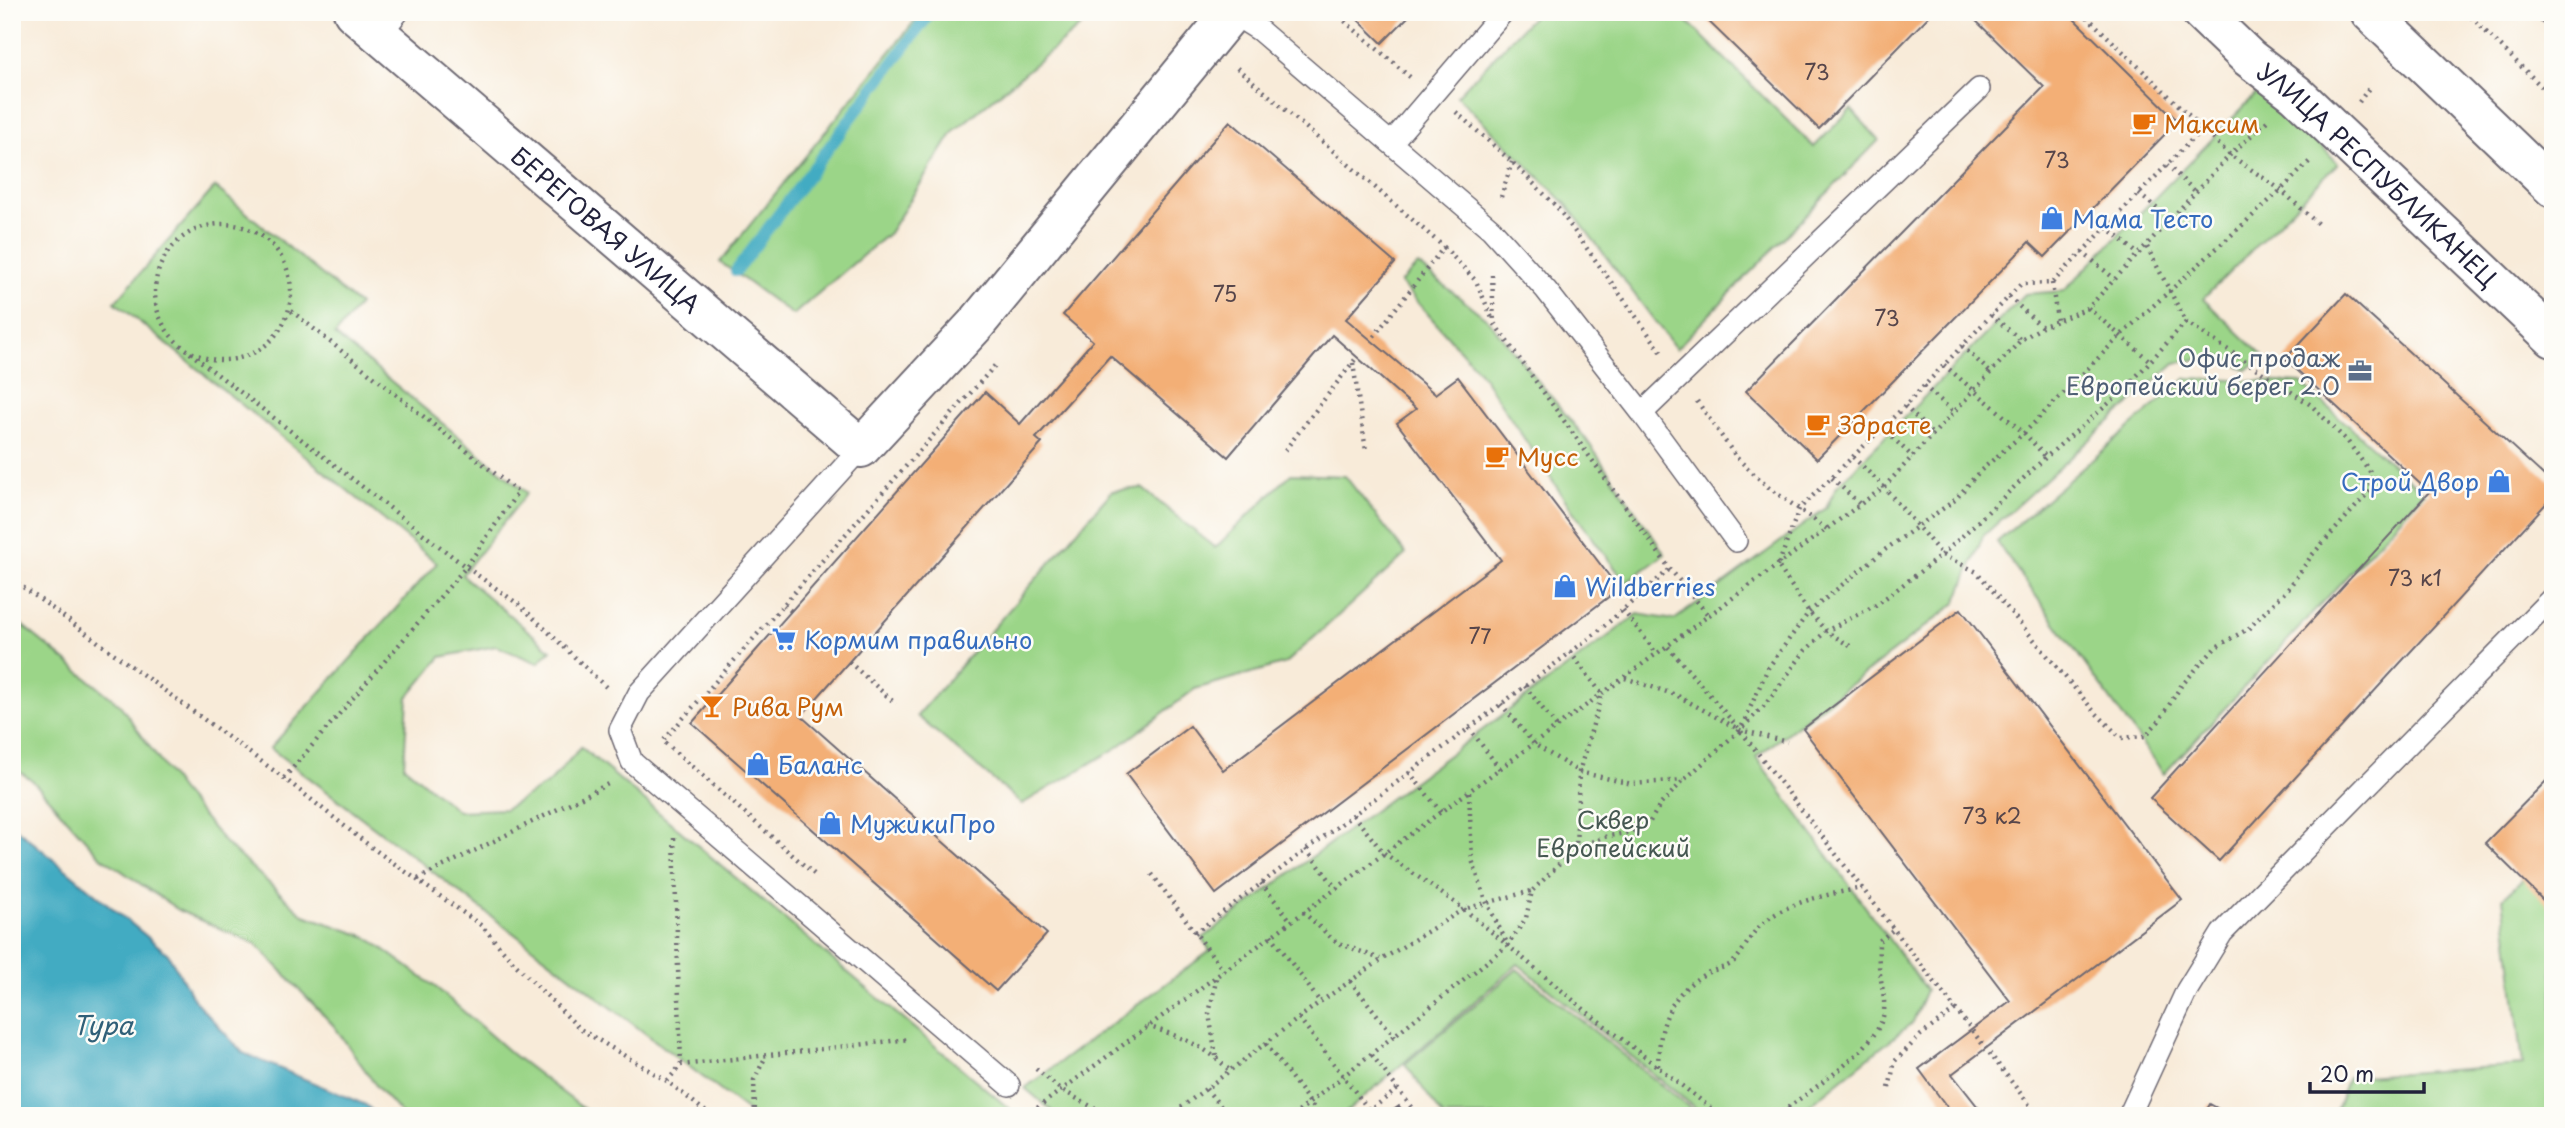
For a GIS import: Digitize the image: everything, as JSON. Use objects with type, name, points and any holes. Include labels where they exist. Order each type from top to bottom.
[{"type":"street","name":"УЛИЦА РЕСПУБЛИКАНЕЦ","points":[[2201,12],[2249,58],[2296,94],[2553,338]]},
{"type":"street","points":[[2370,12],[2553,188]]},
{"type":"street","points":[[861,448],[977,323],[1241,18]]},
{"type":"street","name":"БЕРЕГОВАЯ УЛИЦА","points":[[376,20],[861,448]]},
{"type":"lane","points":[[1391,142],[1503,12]]},
{"type":"lane","points":[[2546,12],[2553,18]]},
{"type":"lane","points":[[1241,18],[1491,229],[1546,290],[1642,413],[1736,541]]},
{"type":"lane","points":[[1642,413],[1979,89]]},
{"type":"lane","points":[[861,448],[639,693],[620,730],[632,762],[1009,1085]]},
{"type":"lane","points":[[2129,1116],[2187,990],[2222,933],[2553,597]]},
{"type":"path","points":[[1334,12],[1512,162],[1558,207],[1737,458],[1768,487],[1827,529]]},
{"type":"path","points":[[2082,12],[2230,155],[2281,190],[2318,224]]},
{"type":"path","points":[[2466,12],[2553,98]]},
{"type":"path","points":[[1241,18],[1231,63],[1444,247],[1476,281],[1494,323],[1670,569],[1709,616]]},
{"type":"path","points":[[1740,730],[1768,668],[1809,612],[1886,549],[1955,500],[1979,472],[2024,433],[2121,335],[2281,190],[2337,133],[2369,88]]},
{"type":"path","points":[[1026,1116],[1884,487],[2021,340],[2042,327],[2088,308],[2230,155],[2296,94]]},
{"type":"path","points":[[1778,566],[1799,509],[1905,406],[2021,284],[2052,283],[2203,128]]},
{"type":"path","points":[[1494,323],[1491,229],[1512,162]]},
{"type":"path","points":[[2167,165],[2196,191]]},
{"type":"path","points":[[2139,194],[2170,219]]},
{"type":"path","points":[[227,223],[250,229],[269,240],[282,258],[290,278],[289,309],[285,322],[272,340],[254,353],[233,360],[211,360],[190,353],[173,339],[160,320],[154,297],[156,273],[166,252],[183,235],[204,225],[227,223]]},
{"type":"path","points":[[2106,227],[2138,254]]},
{"type":"path","points":[[1853,457],[1884,487],[1942,555],[1977,572],[2093,710],[2121,738],[2145,736],[2159,721],[2181,686],[2207,657],[2216,648],[2248,629],[2288,590],[2312,555],[2370,492],[2371,473],[2348,442],[2311,405],[2186,322],[2146,245]]},
{"type":"path","points":[[1371,340],[1444,247]]},
{"type":"path","points":[[2082,252],[2115,279]]},
{"type":"path","points":[[2052,283],[2057,320]]},
{"type":"path","points":[[2009,297],[2042,327]]},
{"type":"path","points":[[2088,308],[2150,361]]},
{"type":"path","points":[[284,778],[466,567],[519,492],[289,309]]},
{"type":"path","points":[[1992,315],[2021,340]]},
{"type":"path","points":[[1170,1116],[1320,1002],[1381,960],[1464,909],[1532,891],[1576,848],[1604,837],[1631,832],[1649,823],[1660,805],[1684,780],[1765,705],[1805,651],[1826,631],[1876,605],[1942,555],[2046,457],[2122,392],[2186,322]]},
{"type":"path","points":[[1962,345],[1992,374]]},
{"type":"path","points":[[1285,450],[1357,357]]},
{"type":"path","points":[[815,875],[663,741],[998,362]]},
{"type":"path","points":[[1353,362],[1366,451]]},
{"type":"path","points":[[1944,365],[2024,433],[2046,457]]},
{"type":"path","points":[[1924,386],[1955,413]]},
{"type":"path","points":[[1905,406],[1934,436]]},
{"type":"path","points":[[1882,428],[1913,457]]},
{"type":"path","points":[[1832,478],[1861,505]]},
{"type":"path","points":[[1778,566],[1809,612],[1826,631],[1850,646]]},
{"type":"path","points":[[1195,933],[1570,652],[1670,569]]},
{"type":"path","points":[[12,579],[284,778],[370,847],[482,926],[514,963],[580,1029],[667,1082],[711,1116]]},
{"type":"path","points":[[784,605],[791,611]]},
{"type":"path","points":[[1623,610],[1657,654]]},
{"type":"path","points":[[1668,647],[1740,730],[2038,1116]]},
{"type":"path","points":[[1570,652],[1602,694]]},
{"type":"path","points":[[849,662],[896,704]]},
{"type":"path","points":[[1624,678],[1676,695],[1740,730],[1787,742]]},
{"type":"path","points":[[1525,686],[1557,727]]},
{"type":"path","points":[[1576,848],[1579,772],[1602,694]]},
{"type":"path","points":[[1501,704],[1534,744],[1579,772],[1632,784],[1684,780]]},
{"type":"path","points":[[1469,728],[1500,769]]},
{"type":"path","points":[[1409,772],[1441,811]]},
{"type":"path","points":[[418,879],[616,780]]},
{"type":"path","points":[[667,1082],[681,1065],[674,833],[712,784]]},
{"type":"path","points":[[1469,791],[1472,860],[1486,903],[1508,945]]},
{"type":"path","points":[[1353,815],[1384,853],[1464,909],[1591,1015],[1721,1116]]},
{"type":"path","points":[[1306,849],[1336,888]]},
{"type":"path","points":[[1152,874],[1220,972],[1209,1014],[1216,1057]]},
{"type":"path","points":[[1261,883],[1291,921]]},
{"type":"path","points":[[1658,1066],[1658,1041],[1671,1003],[1678,992],[1709,971],[1732,964],[1759,927],[1773,915],[1820,897],[1862,888]]},
{"type":"path","points":[[1293,1116],[1508,945],[1525,918],[1532,891]]},
{"type":"path","points":[[1303,912],[1336,942],[1381,960]]},
{"type":"path","points":[[1777,1116],[1862,1051],[1877,1031],[1884,1014],[1878,942],[1894,929]]},
{"type":"path","points":[[1271,935],[1320,1002]]},
{"type":"path","points":[[1350,981],[1395,1037]]},
{"type":"path","points":[[1889,1088],[1895,1061],[1921,1035],[1956,1009]]},
{"type":"path","points":[[1299,1018],[1369,1111]]},
{"type":"path","points":[[681,1065],[919,1038],[937,1024]]},
{"type":"path","points":[[1146,1026],[1185,1038],[1216,1057],[1230,1071]]},
{"type":"path","points":[[1265,1044],[1321,1116]]},
{"type":"path","points":[[755,1116],[754,1080],[766,1055]]},
{"type":"path","points":[[1372,1055],[1418,1116]]},
{"type":"path","points":[[1033,1066],[1060,1089],[1108,1116]]},
{"type":"path","points":[[1206,1089],[1229,1116]]},
{"type":"path","points":[[1362,1116],[1398,1089]]},
{"type":"path","points":[[1788,1107],[1795,1116]]},
{"type":"green space","points":[[922,12],[1098,12],[954,131],[889,233],[793,315],[720,262]]},
{"type":"green space","points":[[1537,12],[1678,12],[1814,147],[1851,109],[1879,140],[1676,349],[1566,204],[1457,96]]},
{"type":"green space","name":"Сквер Европейский","points":[[2263,87],[2338,163],[2203,299],[2263,356],[2247,370],[2219,356],[2175,363],[1983,536],[1956,603],[1756,757],[1926,990],[1913,1022],[1796,1116],[1705,1116],[1518,964],[1342,1116],[1058,1116],[1025,1088],[1210,951],[1203,938],[1638,614],[1674,620],[1826,508],[1837,486],[2025,294],[2064,291]]},
{"type":"green space","points":[[215,187],[359,305],[335,335],[527,493],[462,575],[551,650],[538,663],[496,646],[441,657],[408,697],[404,766],[458,811],[505,809],[550,782],[581,747],[1018,1116],[754,1116],[270,748],[437,563],[115,302]]},
{"type":"green space","points":[[1418,265],[1487,319],[1586,439],[1665,554],[1626,583],[1572,510],[1479,371],[1400,283]]},
{"type":"green space","points":[[2187,378],[2301,383],[2424,493],[2164,774],[1997,542]]},
{"type":"green space","points":[[1291,474],[1345,476],[1406,554],[1286,663],[1195,689],[1118,747],[1022,804],[917,716],[1112,491],[1142,488],[1215,548]]},
{"type":"green space","points":[[12,617],[120,705],[181,791],[226,844],[304,915],[367,937],[438,989],[512,1054],[593,1116],[403,1116],[377,1087],[334,1026],[256,944],[180,911],[100,856],[32,780],[12,767]]},
{"type":"green space","points":[[2537,866],[2553,881],[2553,1116],[2334,1116],[2348,1077],[2523,1065],[2503,898]]},
{"type":"green space","points":[[1517,969],[1700,1116],[1443,1116],[1405,1064]]},
{"type":"water","name":"Тура","points":[[12,825],[168,954],[195,1001],[243,1053],[366,1105],[378,1116],[12,1116]]},
{"type":"building","points":[[1350,12],[1413,12],[1382,43]]},
{"type":"building","points":[[1699,12],[1933,12],[1819,129]]},
{"type":"building","points":[[1967,12],[2067,12],[2178,121],[2045,257],[2029,242],[1817,459],[1746,391],[2044,87]]},
{"type":"building","points":[[1230,121],[1395,263],[1346,319],[1435,394],[1458,377],[1619,589],[1216,894],[1126,774],[1190,726],[1223,770],[1501,560],[1397,423],[1416,409],[1332,335],[1228,457],[1110,356],[1036,438],[1042,443],[801,716],[1047,934],[996,991],[692,723],[985,392],[1020,424],[1093,341],[1063,315]]},
{"type":"building","points":[[2346,294],[2553,484],[2553,496],[2219,861],[2150,798],[2429,492],[2285,359]]},
{"type":"building","points":[[1961,609],[2182,900],[1952,1074],[1985,1116],[1944,1116],[1950,1111],[1919,1069],[2010,1001],[1803,729]]},
{"type":"building","points":[[2553,774],[2553,910],[2485,843]]},
{"type":"building","points":[[2210,1104],[2231,1116],[2203,1116]]},
{"type":"building","points":[[1399,1106],[1407,1116],[1385,1116]]},
{"type":"waterway","points":[[736,271],[931,12]]},
{"type":"place","name":"Максим","points":[[2144,123]]},
{"type":"place","name":"Мама Тесто","points":[[2052,218]]},
{"type":"place","name":"Офис продаж Европейский берег 2.0","points":[[2360,371]]},
{"type":"place","name":"Здрасте","points":[[1818,424]]},
{"type":"place","name":"Мусс","points":[[1497,456]]},
{"type":"place","name":"Строй Двор","points":[[2499,481]]},
{"type":"place","name":"Wildberries","points":[[1565,586]]},
{"type":"place","name":"Кормим правильно","points":[[784,639]]},
{"type":"place","name":"Рива Рум","points":[[712,706]]},
{"type":"place","name":"Баланс","points":[[758,764]]},
{"type":"place","name":"МужикиПро","points":[[830,823]]}]
